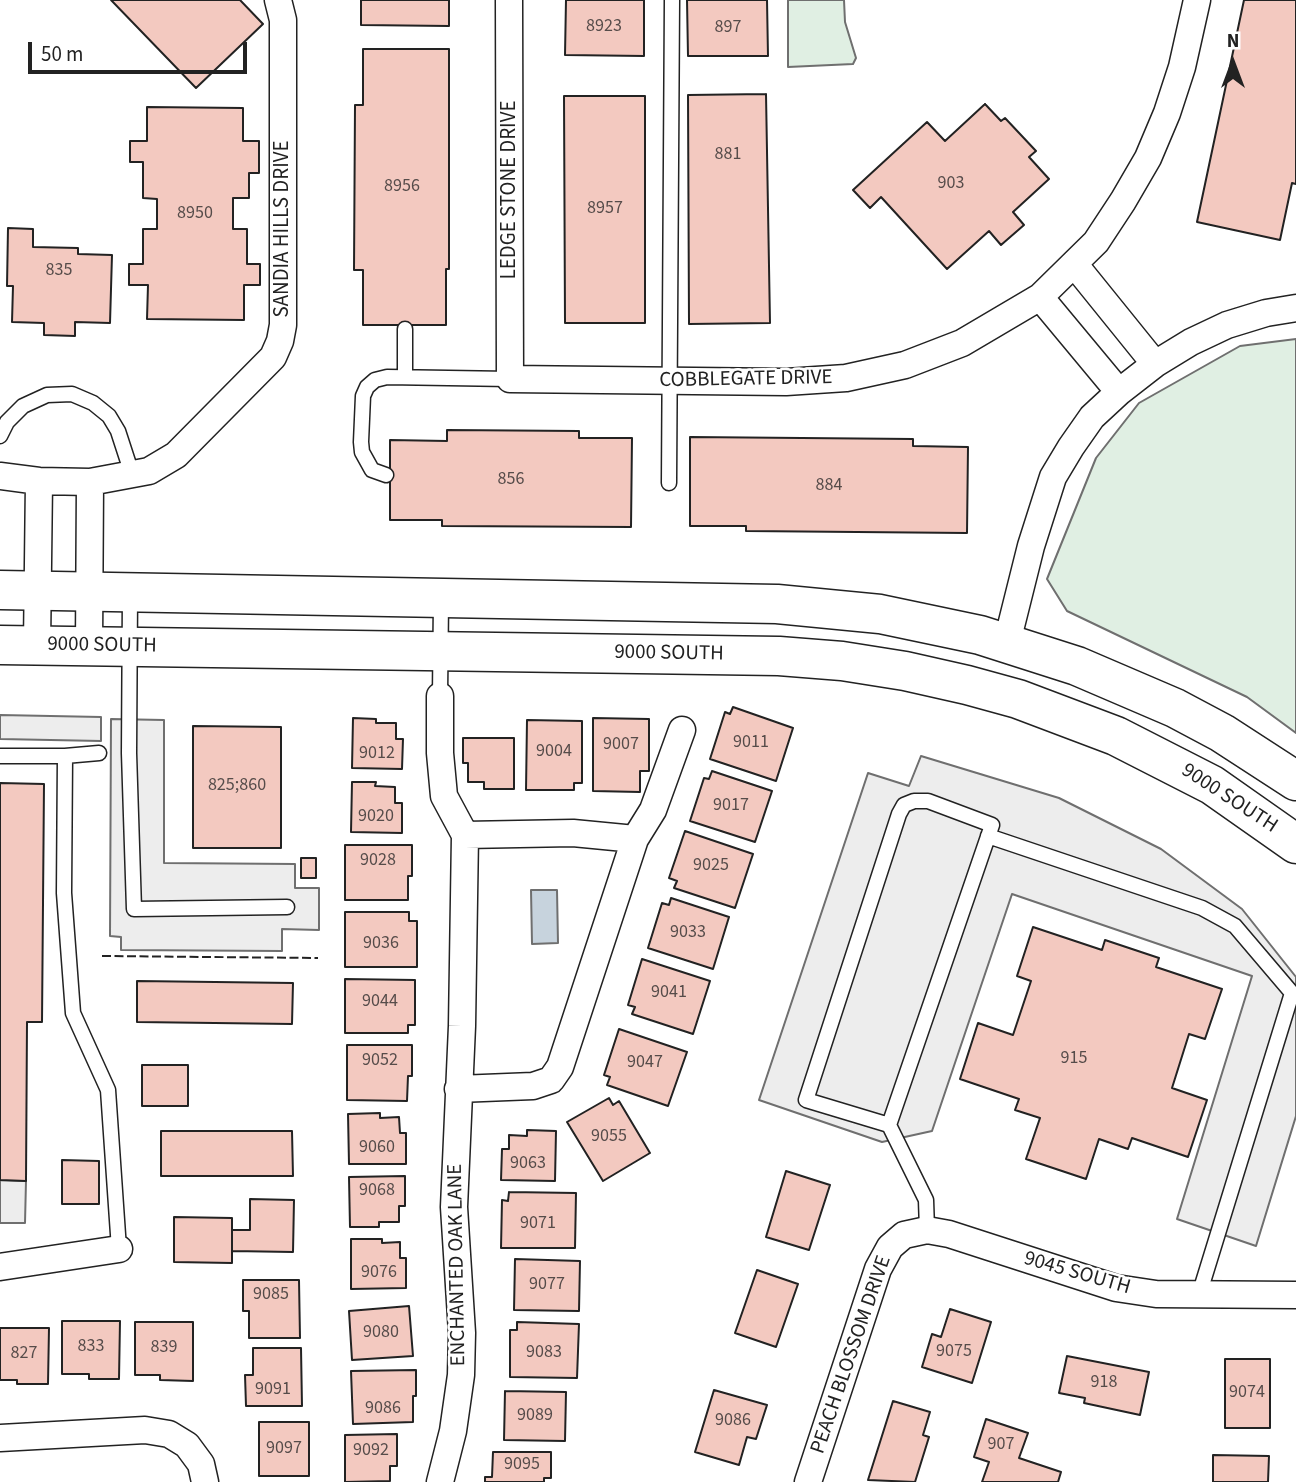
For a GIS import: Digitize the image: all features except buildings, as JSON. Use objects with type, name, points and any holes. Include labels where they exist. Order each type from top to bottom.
[{"type":"main road","points":[[19,590],[764,604],[828,608],[930,623],[1007,642],[1077,666],[1175,708],[1222,733],[1296,781]]},
{"type":"main road","name":"9000 SOUTH","points":[[18,645],[779,656],[842,661],[942,679],[1018,699],[1116,736],[1213,785],[1296,844]]},
{"type":"street","name":"SANDIA HILLS DRIVE","points":[[0,476],[38,481],[90,482],[149,471],[163,465],[273,357],[283,325],[283,20],[278,0]]},
{"type":"street","name":"LEDGE STONE DRIVE","points":[[509,0],[510,379]]},
{"type":"street","name":"COBBLEGATE DRIVE","points":[[510,379],[786,382],[846,379],[905,365],[962,343],[1040,297],[1075,265],[1110,222],[1148,158],[1167,113],[1182,67],[1197,0]]},
{"type":"street","points":[[1075,265],[1155,364]]},
{"type":"street","points":[[1040,297],[1119,392]]},
{"type":"street","points":[[1007,642],[1031,547],[1053,477],[1092,417],[1155,364],[1191,342],[1227,325],[1266,313],[1296,308]]},
{"type":"street","points":[[18,645],[19,590],[38,481]]},
{"type":"street","points":[[89,646],[90,482]]},
{"type":"street","name":"ENCHANTED OAK LANE","points":[[440,696],[440,753],[444,796],[465,835],[462,1026],[454,1207],[462,1333],[461,1375],[453,1431],[440,1482]]},
{"type":"street","points":[[458,1089],[533,1086],[551,1080],[556,1073],[635,839],[653,810],[682,730]]},
{"type":"street","points":[[465,835],[573,833],[635,839]]},
{"type":"street","name":"9045 SOUTH","points":[[916,1233],[949,1234],[1116,1288],[1156,1294],[1296,1295]]},
{"type":"street","name":"PEACH BLOSSOM DRIVE","points":[[808,1482],[878,1269],[890,1247],[916,1233]]},
{"type":"street","points":[[0,1267],[119,1250]]},
{"type":"street","points":[[0,1438],[145,1430],[169,1434],[187,1445],[201,1464],[205,1482]]},
{"type":"lane","points":[[669,483],[672,0]]},
{"type":"lane","points":[[405,329],[405,377]]},
{"type":"lane","points":[[386,475],[372,470],[362,452],[363,396],[367,387],[375,380],[387,377],[510,379]]},
{"type":"lane","points":[[0,436],[7,422],[23,406],[47,395],[72,394],[93,403],[109,416],[118,430],[132,474]]},
{"type":"lane","points":[[130,592],[129,753],[134,909],[287,907]]},
{"type":"lane","points":[[440,696],[441,598]]},
{"type":"lane","points":[[0,756],[99,753]]},
{"type":"lane","points":[[65,756],[64,893],[73,1013],[108,1090],[119,1250]]},
{"type":"lane","points":[[889,1125],[806,1100],[899,814],[904,806],[914,801],[928,801],[992,825],[889,1125],[926,1200],[916,1233]]},
{"type":"lane","points":[[988,836],[1202,908],[1235,926],[1292,993],[1199,1295]]},
{"type":"green space","points":[[788,0],[844,0],[845,22],[856,58],[853,64],[788,67]]},
{"type":"green space","points":[[1296,339],[1296,733],[1247,697],[1067,611],[1047,579],[1096,458],[1139,403],[1240,346]]},
{"type":"shaded area","points":[[0,715],[101,717],[101,741],[0,739]]},
{"type":"shaded area","points":[[111,719],[164,720],[164,863],[295,864],[295,888],[319,888],[319,930],[282,929],[282,951],[121,950],[121,937],[110,936]]},
{"type":"shaded area","points":[[921,756],[1059,798],[1161,849],[1242,909],[1296,977],[1296,1116],[1256,1246],[1177,1219],[1252,976],[1012,894],[932,1131],[882,1142],[759,1100],[868,773],[909,786]]},
{"type":"shaded area","points":[[531,890],[557,890],[558,943],[532,944]]},
{"type":"shaded area","points":[[0,1180],[26,1181],[25,1223],[0,1223]]},
{"type":"fence","points":[[102,956],[318,958]]}]
